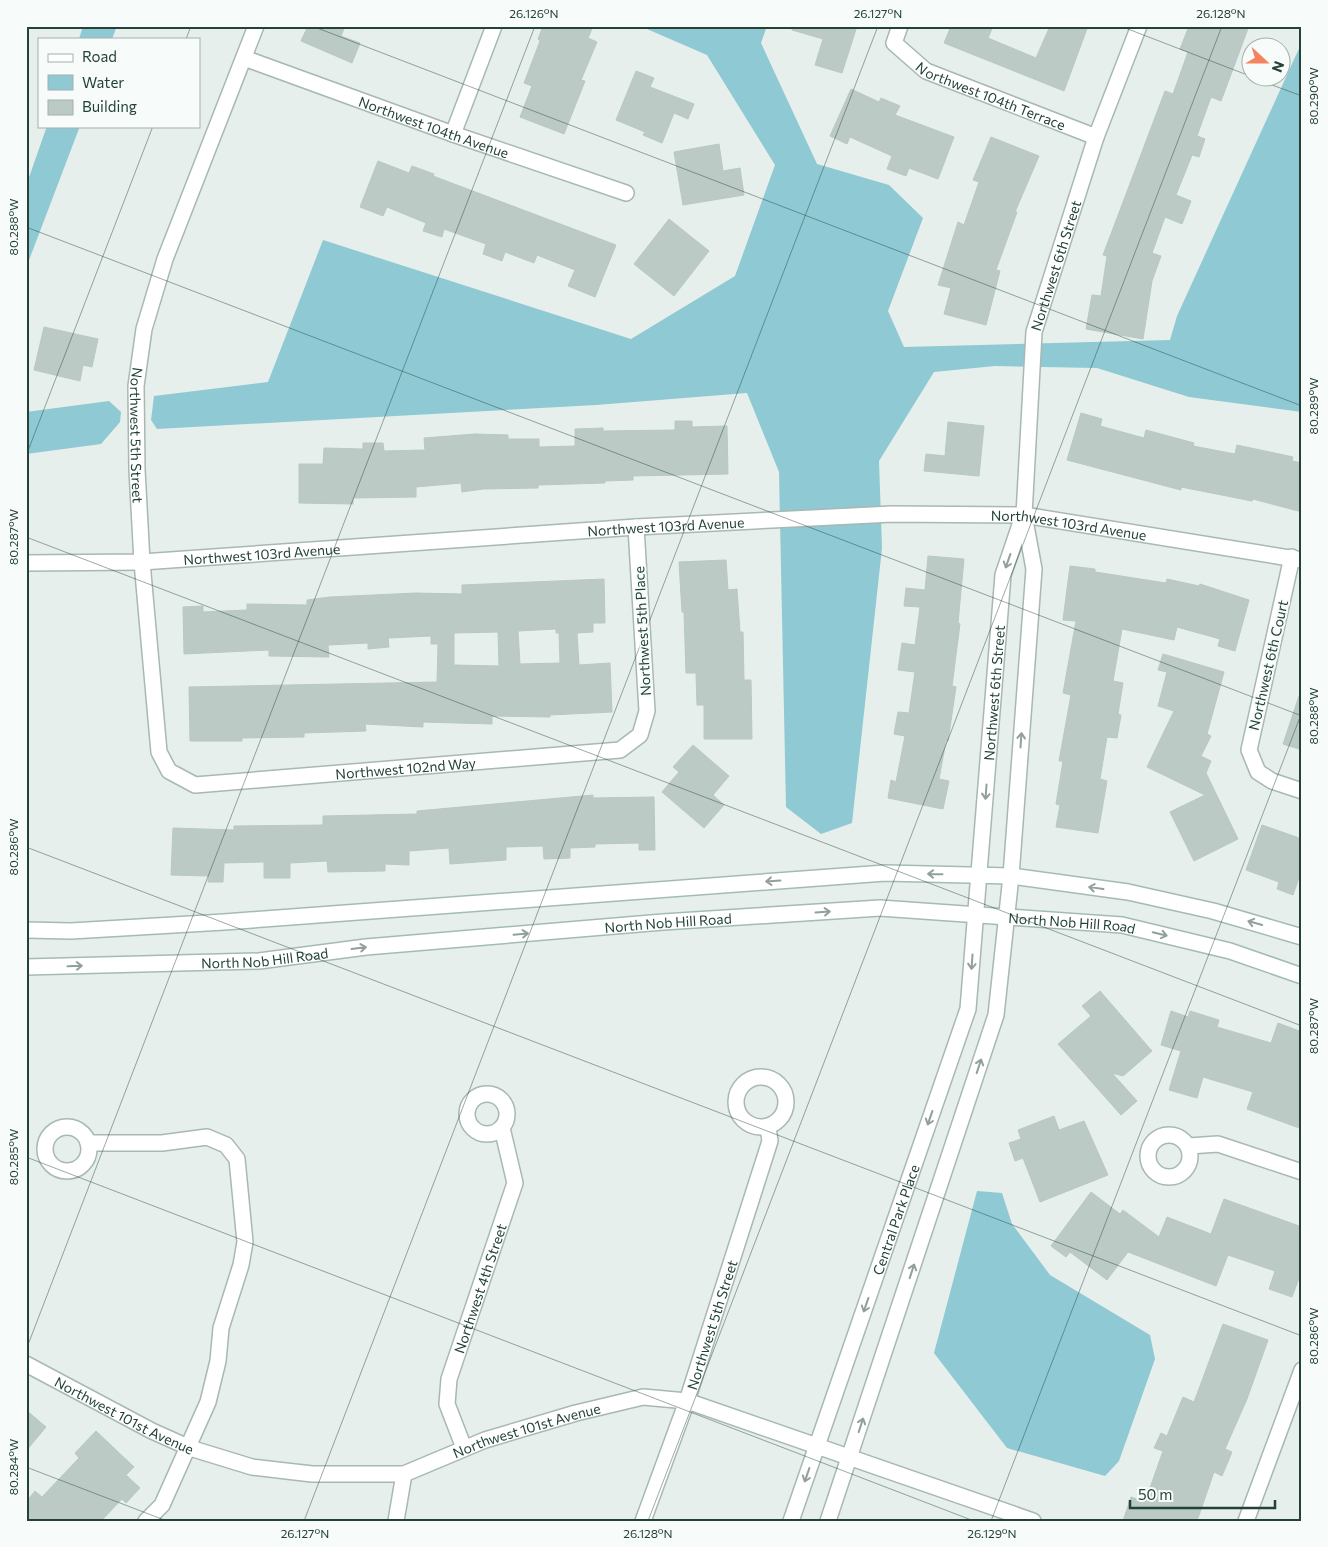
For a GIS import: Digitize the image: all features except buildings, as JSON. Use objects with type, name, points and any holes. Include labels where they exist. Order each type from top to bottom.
[{"type":"street","name":"Northwest 5th Street","points":[[170,772],[159,752],[142,562],[137,470],[136,386],[144,329],[164,259],[256,26]]},
{"type":"street","points":[[453,134],[494,26]]},
{"type":"street","name":"Northwest 104th Terrace","points":[[900,26],[894,43],[926,71],[1096,137]]},
{"type":"street","name":"Northwest 6th Street","points":[[1007,915],[1034,569],[1024,515],[1034,332],[1096,137],[1138,26]]},
{"type":"street","name":"Northwest 104th Avenue","points":[[244,58],[453,134],[626,193]]},
{"type":"street","name":"Northwest 103rd Avenue","points":[[26,563],[142,562],[636,527],[892,514],[1024,515],[1297,558]]},
{"type":"street","name":"Northwest 6th Street","points":[[976,914],[1003,574],[1024,515]]},
{"type":"street","name":"Northwest 5th Place","points":[[636,527],[647,711],[640,735]]},
{"type":"street","name":"Northwest 6th Court","points":[[1297,558],[1249,750],[1258,772],[1272,781],[1302,791]]},
{"type":"street","name":"Northwest 102nd Way","points":[[170,772],[195,785],[620,750],[640,735]]},
{"type":"street","points":[[26,930],[71,931],[224,922],[885,873],[1011,876],[1128,892],[1213,911],[1302,937]]},
{"type":"street","name":"North Nob Hill Road","points":[[26,967],[259,961],[366,947],[643,923],[880,908],[1007,915],[1122,925],[1230,951],[1302,976]]},
{"type":"street","name":"Central Park Place","points":[[791,1521],[968,1009],[976,914]]},
{"type":"street","points":[[828,1521],[996,1015],[1007,915]]},
{"type":"street","name":"Northwest 5th Street","points":[[643,1521],[687,1401],[770,1141],[768,1127]]},
{"type":"street","name":"Northwest 4th Street","points":[[464,1448],[447,1404],[449,1379],[515,1183],[502,1128]]},
{"type":"street","points":[[88,1143],[162,1143],[207,1137],[226,1145],[237,1159],[245,1242],[221,1328],[218,1361],[208,1402],[190,1448],[162,1505],[146,1521]]},
{"type":"street","points":[[1189,1146],[1218,1144],[1302,1172]]},
{"type":"street","name":"Northwest 101st Avenue","points":[[26,1364],[144,1427],[190,1448],[260,1468],[312,1474],[404,1474],[484,1440],[576,1413],[643,1397],[687,1401],[1033,1521]]},
{"type":"street","points":[[1246,1521],[1302,1370]]},
{"type":"street","points":[[396,1521],[404,1474]]},
{"type":"water","points":[[83,26],[117,26],[112,38],[79,38]]},
{"type":"water","points":[[640,26],[767,26],[761,43],[817,164],[889,185],[923,218],[888,311],[904,347],[1170,340],[1177,316],[1281,88],[1290,88],[1290,68],[1302,42],[1302,412],[1189,397],[1097,368],[995,366],[934,372],[879,461],[882,548],[852,823],[821,834],[786,807],[779,472],[747,393],[596,405],[157,429],[151,420],[154,396],[268,382],[323,240],[631,339],[735,276],[775,165],[707,55]]},
{"type":"water","points":[[46,128],[79,128],[26,268],[26,186]]},
{"type":"water","points":[[109,401],[121,412],[120,422],[101,444],[26,454],[26,412]]},
{"type":"water","points":[[977,1191],[1002,1193],[1012,1224],[1050,1275],[1150,1335],[1155,1359],[1119,1461],[1105,1476],[1007,1448],[934,1353]]}]
